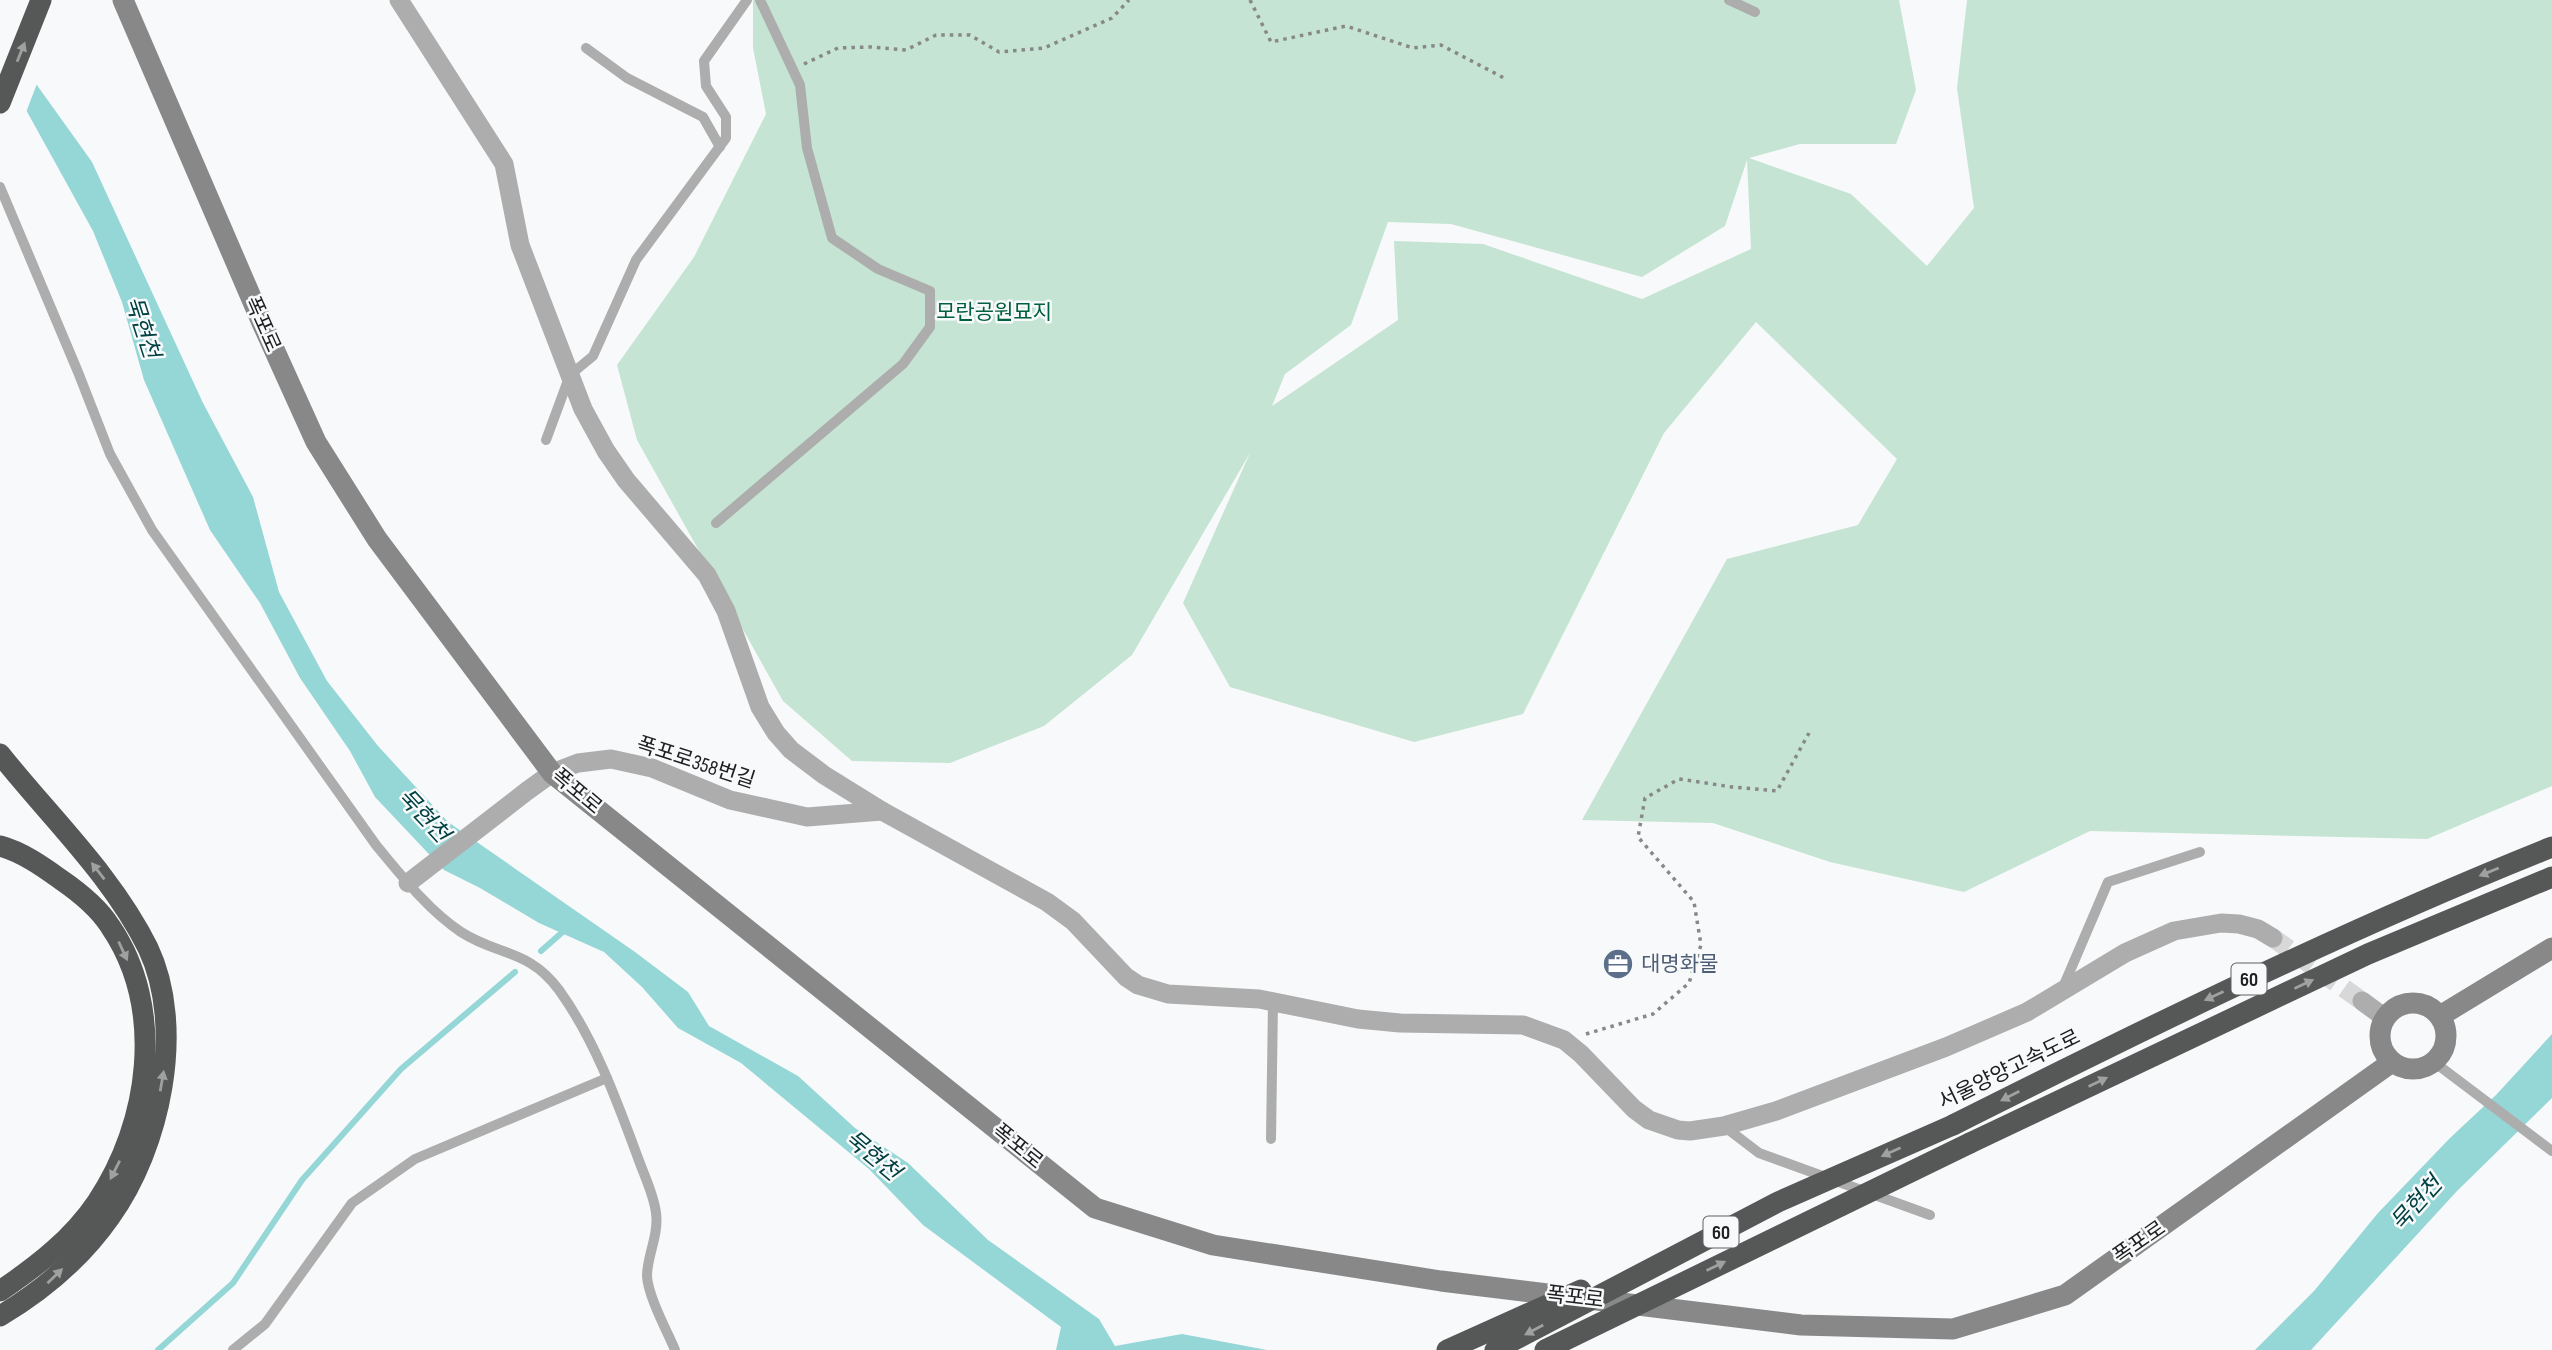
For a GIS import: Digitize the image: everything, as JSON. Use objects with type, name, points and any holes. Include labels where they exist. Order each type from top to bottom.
[{"type":"highway","points":[[0,103],[41,0]]},
{"type":"highway","points":[[0,754],[87,858],[134,922],[149,950],[156,972],[166,1038],[163,1078],[151,1132],[140,1165],[125,1192],[110,1217],[45,1286],[0,1316]]},
{"type":"highway","points":[[0,846],[25,857],[72,887],[93,905],[110,926],[126,954],[138,990],[145,1062],[135,1125],[125,1152],[98,1201],[70,1236],[32,1269],[0,1291]]},
{"type":"highway","name":"서울양양고속도로","points":[[1494,1350],[1778,1202],[1953,1125],[2168,1017],[2305,953],[2445,890],[2552,847]]},
{"type":"highway","name":"60","points":[[1545,1350],[1970,1143],[2368,954],[2552,877]]},
{"type":"highway","points":[[1447,1350],[1778,1202]]},
{"type":"highway","points":[[1559,1350],[1685,1281]]},
{"type":"main road","name":"폭포로","points":[[123,0],[316,442],[377,539],[552,773],[1095,1208],[1213,1245],[1441,1281],[1801,1325],[1953,1329],[2065,1295],[2392,1062]]},
{"type":"main road","points":[[2440,1016],[2552,948]]},
{"type":"main road","points":[[2406,1003],[2425,1004],[2440,1016],[2445,1026],[2446,1041],[2440,1066],[2415,1070],[2403,1068],[2384,1054],[2380,1043],[2381,1024],[2393,1009],[2406,1003]]},
{"type":"street","points":[[400,0],[504,163],[520,245],[583,409],[626,480],[707,576],[726,611],[760,707],[775,733],[791,750],[824,775],[882,811],[1047,902],[1073,921],[1126,977],[1138,985],[1168,994],[1273,1002],[1338,1016],[1400,1023],[1523,1025],[1564,1040],[1634,1109],[1649,1120],[1678,1130],[1724,1126],[1776,1111],[1946,1047],[2027,1012],[2124,953],[2174,931],[2221,923],[2239,924],[2258,929],[2273,938]]},
{"type":"street","name":"폭포로358번길","points":[[408,883],[552,773],[578,763],[611,759],[652,768],[730,800],[807,817],[882,811]]},
{"type":"street","points":[[2362,1001],[2385,1018]]},
{"type":"lane","points":[[546,440],[570,375],[593,356],[636,260],[726,138],[726,117],[706,86],[704,61],[747,0]]},
{"type":"lane","points":[[716,523],[904,364],[930,327],[930,291],[878,269],[832,238],[807,148],[800,85],[760,0]]},
{"type":"lane","points":[[1729,0],[1755,12]]},
{"type":"lane","points":[[586,48],[626,79],[703,117],[720,147]]},
{"type":"lane","points":[[0,187],[110,454],[152,530],[376,845],[408,883],[461,932],[540,968],[560,991],[588,1039],[607,1078],[656,1213],[655,1241],[647,1276],[658,1312],[676,1350]]},
{"type":"lane","points":[[2061,992],[2108,882],[2200,852]]},
{"type":"lane","points":[[1271,1139],[1273,1002]]},
{"type":"lane","points":[[2440,1066],[2552,1151]]},
{"type":"lane","points":[[233,1350],[265,1324],[352,1203],[415,1159],[607,1078]]},
{"type":"lane","points":[[1724,1126],[1759,1153],[1930,1215]]},
{"type":"path","points":[[793,69],[838,48],[906,50],[936,35],[970,35],[999,52],[1044,48],[1112,18],[1129,0]]},
{"type":"path","points":[[1250,0],[1271,42],[1346,26],[1413,48],[1441,45],[1504,78]]},
{"type":"path","points":[[1564,1040],[1653,1014],[1689,983],[1702,945],[1694,902],[1638,837],[1645,798],[1679,779],[1777,791],[1809,733]]},
{"type":"green space","name":"모란공원묘지","points":[[753,0],[1899,0],[1916,90],[1896,144],[1800,144],[1749,158],[1851,194],[1927,266],[1974,208],[1957,88],[1967,0],[2552,0],[2552,786],[2427,839],[2090,831],[1964,892],[1830,862],[1713,823],[1582,820],[1727,559],[1858,525],[1897,459],[1756,322],[1664,433],[1523,714],[1414,742],[1230,687],[1183,603],[1250,453],[1132,655],[1044,726],[950,763],[852,761],[783,701],[637,440],[617,365],[694,257],[766,114],[753,48]],"holes":[[[1747,160],[1751,249],[1642,299],[1483,244],[1394,241],[1398,320],[1272,406],[1285,374],[1351,325],[1388,222],[1451,224],[1642,277],[1725,226]]]},
{"type":"water","name":"묵현천","points":[[0,28],[92,162],[203,403],[253,497],[279,592],[327,681],[378,746],[448,822],[688,992],[709,1026],[798,1076],[855,1128],[908,1163],[988,1240],[1099,1319],[1115,1346],[1182,1334],[1267,1350],[1056,1350],[1061,1327],[923,1225],[869,1169],[741,1063],[678,1028],[642,987],[604,952],[539,923],[444,870],[375,797],[350,751],[300,678],[260,603],[210,530],[144,380],[122,302],[93,231],[4,70]]},
{"type":"water","name":"묵현천","points":[[2552,1034],[2552,1098],[2457,1191],[2311,1350],[2255,1350],[2314,1291],[2378,1213],[2450,1138],[2496,1095]]},
{"type":"pier","points":[[0,25],[38,81],[25,115],[0,70]]},
{"type":"waterway","points":[[541,951],[566,929]]},
{"type":"waterway","points":[[158,1350],[233,1283],[302,1180],[401,1069],[515,972]]},
{"type":"tunnel","points":[[2273,938],[2362,1001]]},
{"type":"place","name":"대명화물","points":[[1618,964]]}]
